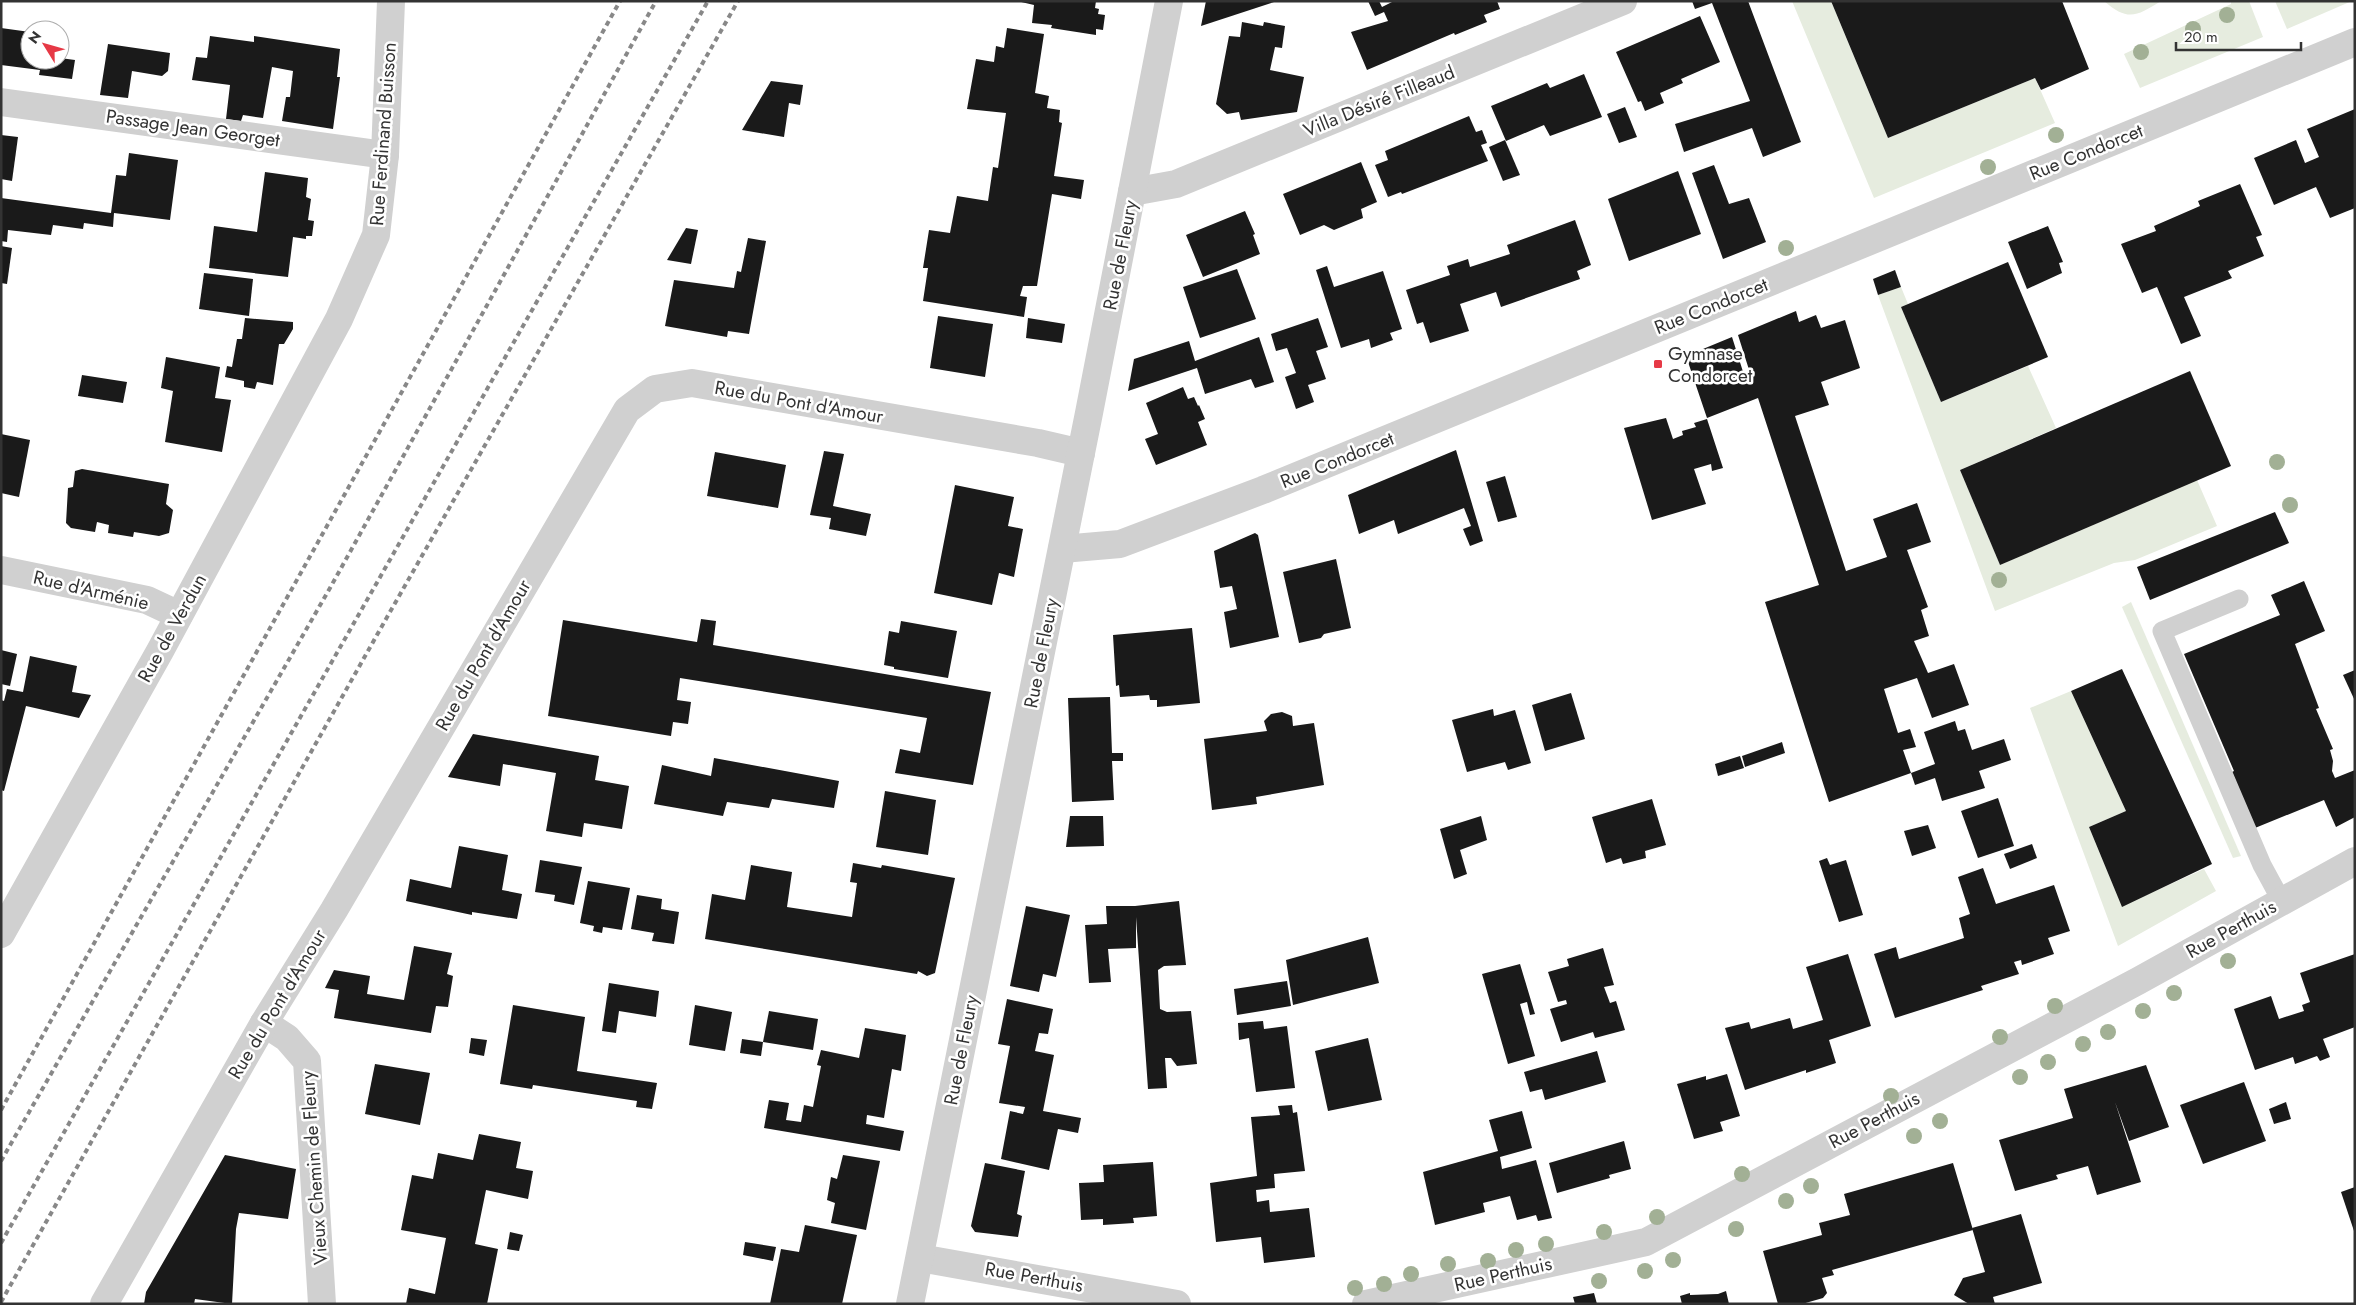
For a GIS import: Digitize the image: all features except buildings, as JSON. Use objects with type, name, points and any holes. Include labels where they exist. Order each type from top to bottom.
[{"type":"street","name":"Rue Ferdinand Buisson","points":[[339,319],[376,235],[385,155],[391,1]]},
{"type":"street","name":"Rue de Fleury","points":[[910,1304],[1062,549],[1169,1]]},
{"type":"street","name":"Villa Désiré Filleaud","points":[[1132,192],[1176,184],[1623,1]]},
{"type":"street","name":"Rue Condorcet","points":[[1062,549],[1120,544],[1264,490],[2355,42]]},
{"type":"street","name":"Passage Jean Georget","points":[[1,102],[385,155]]},
{"type":"street","name":"Rue de Verdun","points":[[1,934],[179,615],[339,319]]},
{"type":"street","name":"Rue du Pont d'Amour","points":[[110,1297],[264,1023],[339,901],[627,410],[655,389],[692,383],[1038,443],[1081,453]]},
{"type":"street","name":"Rue d'Arménie","points":[[1,570],[147,600],[179,615]]},
{"type":"street","name":"Rue Perthuis","points":[[1366,1304],[1427,1298],[1646,1242],[2138,981],[2355,861]]},
{"type":"street","name":"Vieux Chemin de Fleury","points":[[264,1023],[287,1038],[307,1061],[322,1304]]},
{"type":"street","name":"Rue Perthuis","points":[[920,1258],[1177,1304]]},
{"type":"lane","points":[[2240,599],[2162,631],[2262,865],[2282,902]]},
{"type":"shaded area","points":[[1792,1],[1831,1],[1888,138],[2035,78],[2055,123],[1874,198]]},
{"type":"shaded area","points":[[2104,1],[2161,1],[2139,13],[2126,14],[2112,8]]},
{"type":"shaded area","points":[[2231,1],[2249,1],[2263,37],[2140,88],[2124,54],[2231,4]]},
{"type":"shaded area","points":[[2275,1],[2352,1],[2287,29]]},
{"type":"shaded area","points":[[1901,287],[1908,304],[1901,307],[1941,402],[2028,366],[2056,428],[1960,470],[2000,565],[2197,480],[2217,526],[2135,560],[2114,563],[1995,611],[1878,295]]},
{"type":"shaded area","points":[[2131,602],[2241,856],[2233,858],[2122,607]]},
{"type":"shaded area","points":[[2071,691],[2126,811],[2089,827],[2122,906],[2204,869],[2216,891],[2118,946],[2030,708]]},
{"type":"railway","points":[[1,1110],[620,1]]},
{"type":"railway","points":[[1,1161],[330,588],[656,1]]},
{"type":"railway","points":[[1,1243],[708,1]]},
{"type":"railway","points":[[1,1302],[386,619],[738,1]]},
{"type":"place","name":"Gymnase Condorcet","points":[[1658,364]]}]
